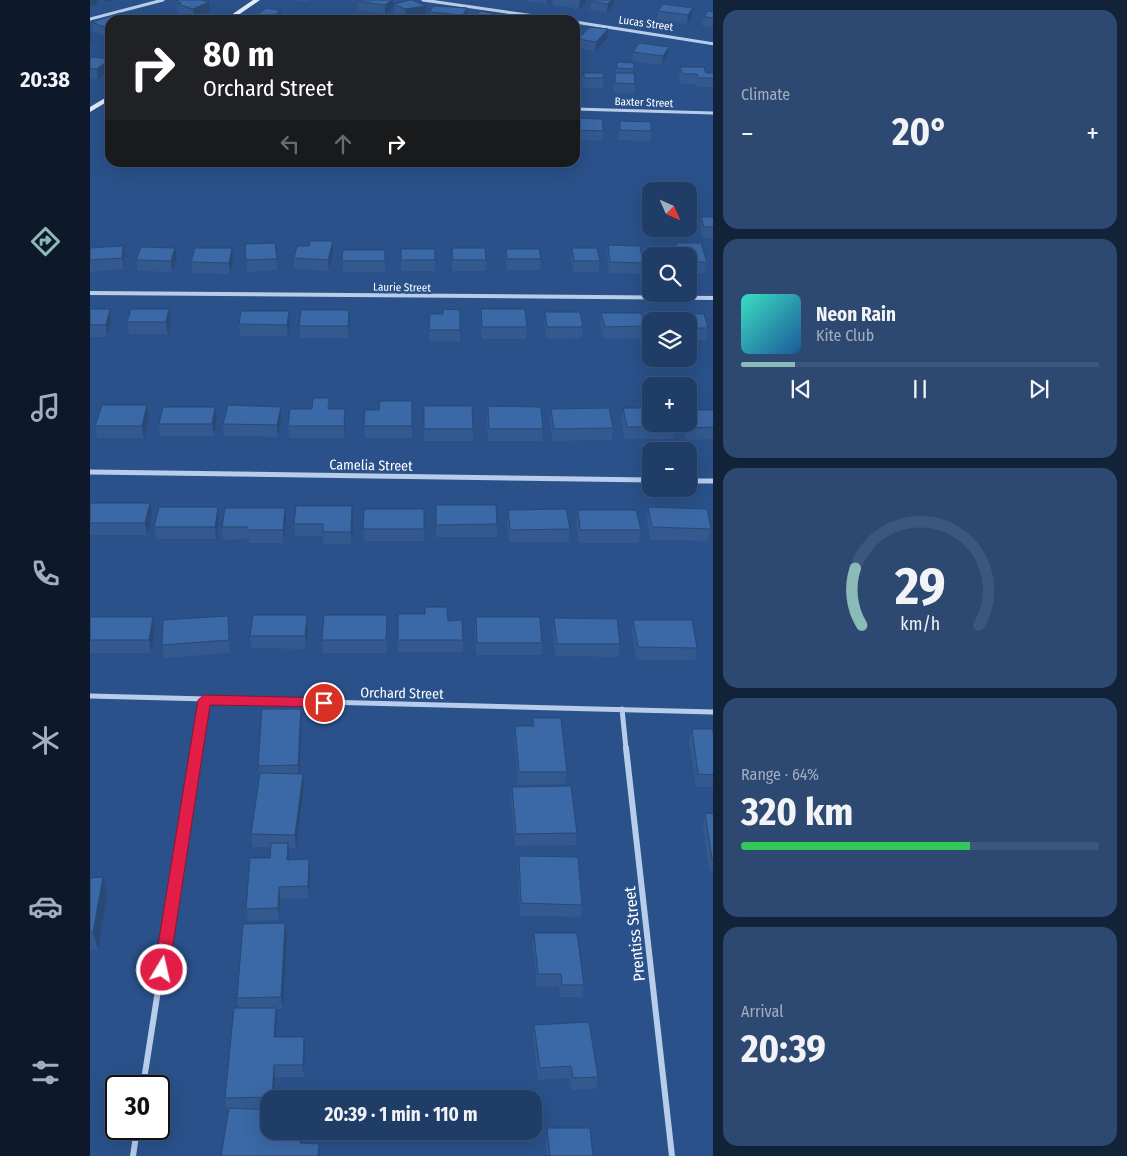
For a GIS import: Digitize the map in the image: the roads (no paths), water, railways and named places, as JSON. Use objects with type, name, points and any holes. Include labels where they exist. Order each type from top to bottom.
[{"type":"street","points":[[105,15],[163,0]]},
{"type":"street","points":[[234,15],[257,0]]},
{"type":"street","points":[[423,0],[527,15]]},
{"type":"street","points":[[90,19],[105,15]]},
{"type":"street","name":"Lucas Street","points":[[580,23],[713,44]]},
{"type":"street","points":[[90,110],[105,100]]},
{"type":"street","name":"Baxter Street","points":[[580,109],[713,113]]},
{"type":"street","name":"Laurie Street","points":[[90,293],[713,298]]},
{"type":"street","name":"Camelia Street","points":[[90,472],[642,480]]},
{"type":"street","points":[[697,481],[713,481]]},
{"type":"street","name":"Orchard Street","points":[[90,696],[713,712]]},
{"type":"street","points":[[146,1075],[204,700]]},
{"type":"street","name":"Prentiss Street","points":[[622,709],[672,1156]]},
{"type":"street","points":[[132,1156],[135,1140]]}]
